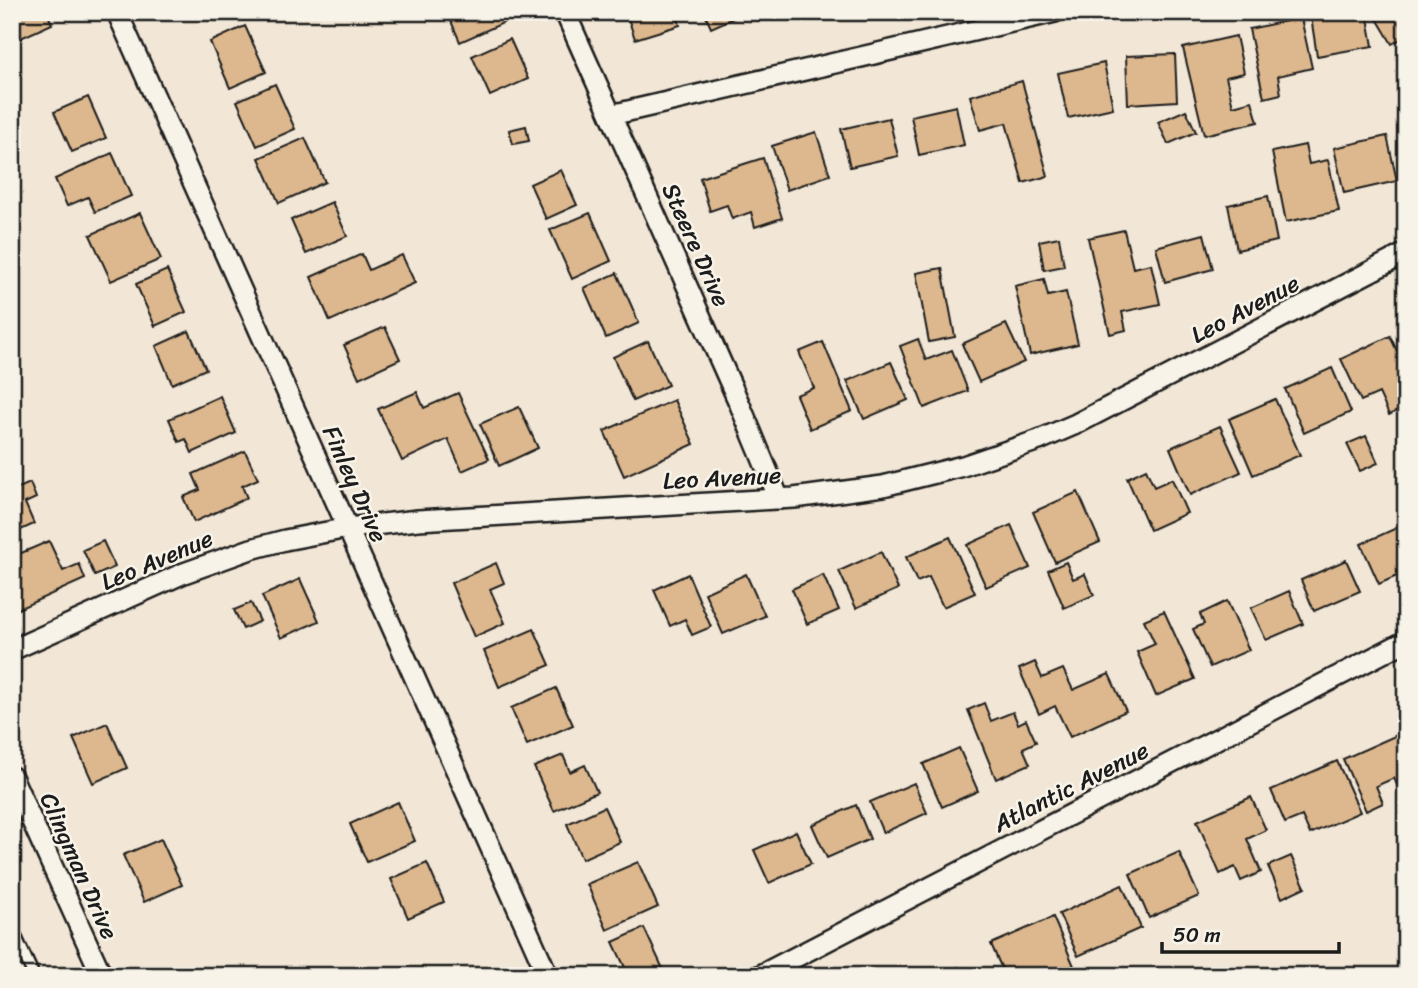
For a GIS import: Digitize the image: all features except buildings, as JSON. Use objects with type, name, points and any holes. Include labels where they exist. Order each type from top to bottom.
[{"type":"street","name":"Finley Drive","points":[[117,12],[548,976]]},
{"type":"street","name":"Steere Drive","points":[[565,12],[779,499]]},
{"type":"street","points":[[611,115],[1055,12]]},
{"type":"street","name":"Leo Avenue","points":[[12,650],[184,573],[251,549],[348,528],[418,520],[779,499],[883,486],[963,466],[1039,440],[1245,338],[1406,253]]},
{"type":"street","name":"Atlantic Avenue","points":[[759,976],[1406,641]]},
{"type":"street","name":"Clingman Drive","points":[[12,777],[102,976]]},
{"type":"lane","points":[[12,928],[34,976]]}]
